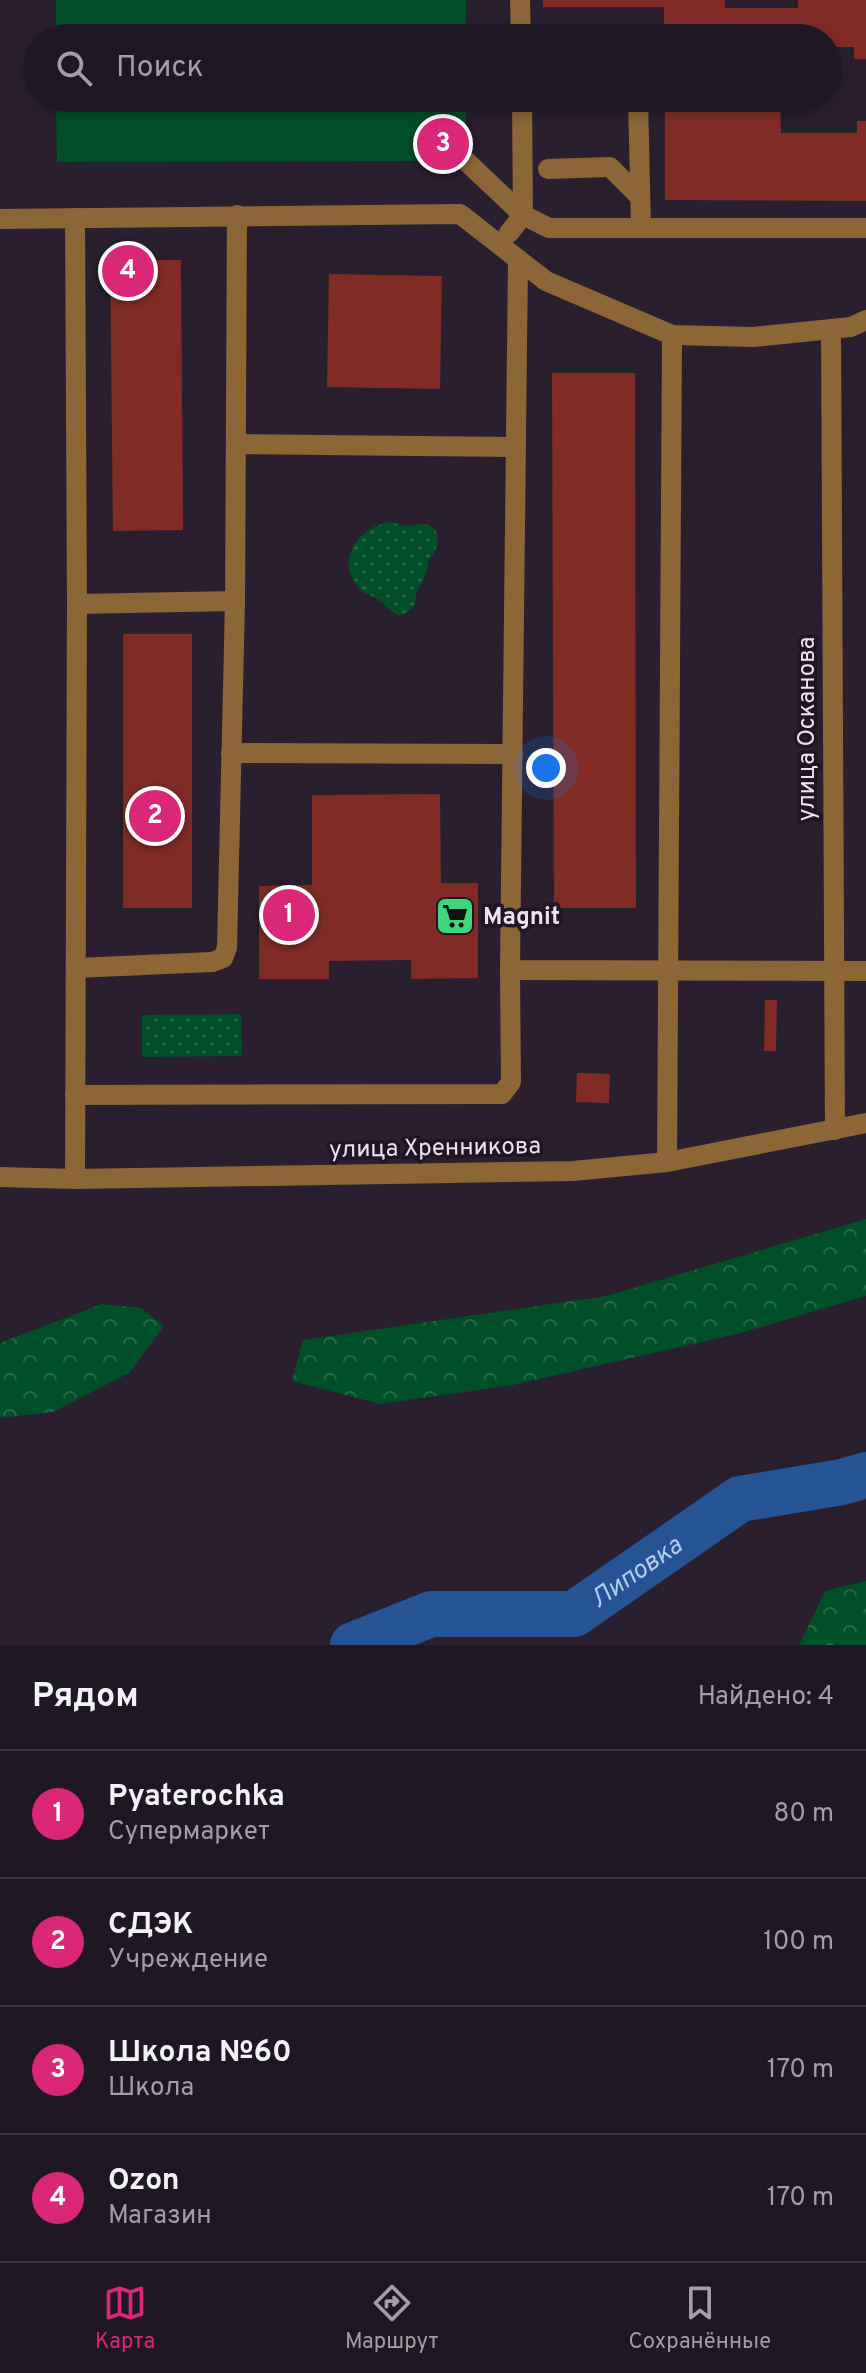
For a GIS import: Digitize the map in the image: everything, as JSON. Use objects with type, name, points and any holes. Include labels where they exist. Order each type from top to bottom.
[{"type":"street","points":[[520,0],[521,24]]},
{"type":"street","points":[[509,233],[523,215],[522,112]]},
{"type":"street","points":[[638,112],[641,228]]},
{"type":"street","points":[[466,161],[523,215],[549,228],[866,228]]},
{"type":"street","points":[[548,169],[610,167],[640,197]]},
{"type":"street","points":[[0,219],[460,214],[546,281],[672,335],[753,337],[851,327],[866,320]]},
{"type":"street","points":[[76,968],[212,962],[223,958],[227,948],[235,601],[237,215]]},
{"type":"street","points":[[75,218],[75,1179]]},
{"type":"street","points":[[75,1095],[502,1094],[511,1082],[518,259]]},
{"type":"street","name":"улица Осканова","points":[[831,329],[835,1130]]},
{"type":"street","points":[[667,1162],[672,335]]},
{"type":"street","points":[[236,444],[516,447]]},
{"type":"street","points":[[77,604],[235,601]]},
{"type":"street","points":[[231,753],[513,754]]},
{"type":"street","points":[[510,970],[866,971]]},
{"type":"street","name":"улица Хренникова","points":[[0,1177],[75,1179],[573,1171],[667,1162],[866,1123]]},
{"type":"green space","points":[[56,0],[466,0],[466,24],[56,24]]},
{"type":"green space","points":[[56,112],[466,112],[466,161],[57,162]]},
{"type":"green space","points":[[390,522],[430,526],[438,539],[416,594],[415,605],[400,615],[360,590],[349,565],[350,555],[360,537]]},
{"type":"green space","points":[[241,1014],[242,1056],[142,1057],[142,1015]]},
{"type":"green space","points":[[866,1219],[866,1296],[737,1334],[513,1385],[380,1404],[292,1381],[303,1340],[606,1296]]},
{"type":"green space","points":[[102,1304],[141,1308],[164,1326],[129,1373],[53,1412],[0,1418],[0,1343]]},
{"type":"green space","points":[[866,1581],[866,1645],[799,1645],[825,1591]]},
{"type":"building","points":[[543,0],[725,0],[725,8],[798,8],[798,0],[866,0],[866,59],[854,59],[854,47],[842,47],[842,24],[664,24],[664,7],[543,7]]},
{"type":"building","points":[[665,112],[780,112],[781,133],[857,133],[857,121],[866,121],[866,201],[665,200]]},
{"type":"building","points":[[110,260],[181,260],[183,530],[113,531]]},
{"type":"building","points":[[329,274],[442,276],[440,389],[327,387]]},
{"type":"building","points":[[552,373],[635,373],[636,908],[554,908]]},
{"type":"building","points":[[123,634],[192,634],[192,908],[123,908]]},
{"type":"building","points":[[440,794],[441,883],[478,883],[478,978],[411,979],[411,960],[329,961],[329,979],[259,979],[259,886],[312,885],[312,795]]},
{"type":"building","points":[[765,1000],[777,1000],[776,1051],[764,1051]]},
{"type":"building","points":[[577,1073],[610,1074],[609,1103],[576,1102]]},
{"type":"waterway","name":"Липовка","points":[[353,1645],[431,1614],[574,1614],[740,1499],[866,1475]]},
{"type":"place","name":"Школа №60","points":[[443,144]]},
{"type":"place","name":"Ozon","points":[[128,271]]},
{"type":"place","name":"СДЭК","points":[[155,816]]},
{"type":"place","name":"Pyaterochka","points":[[289,915]]},
{"type":"place","name":"Magnit","points":[[455,916]]}]
